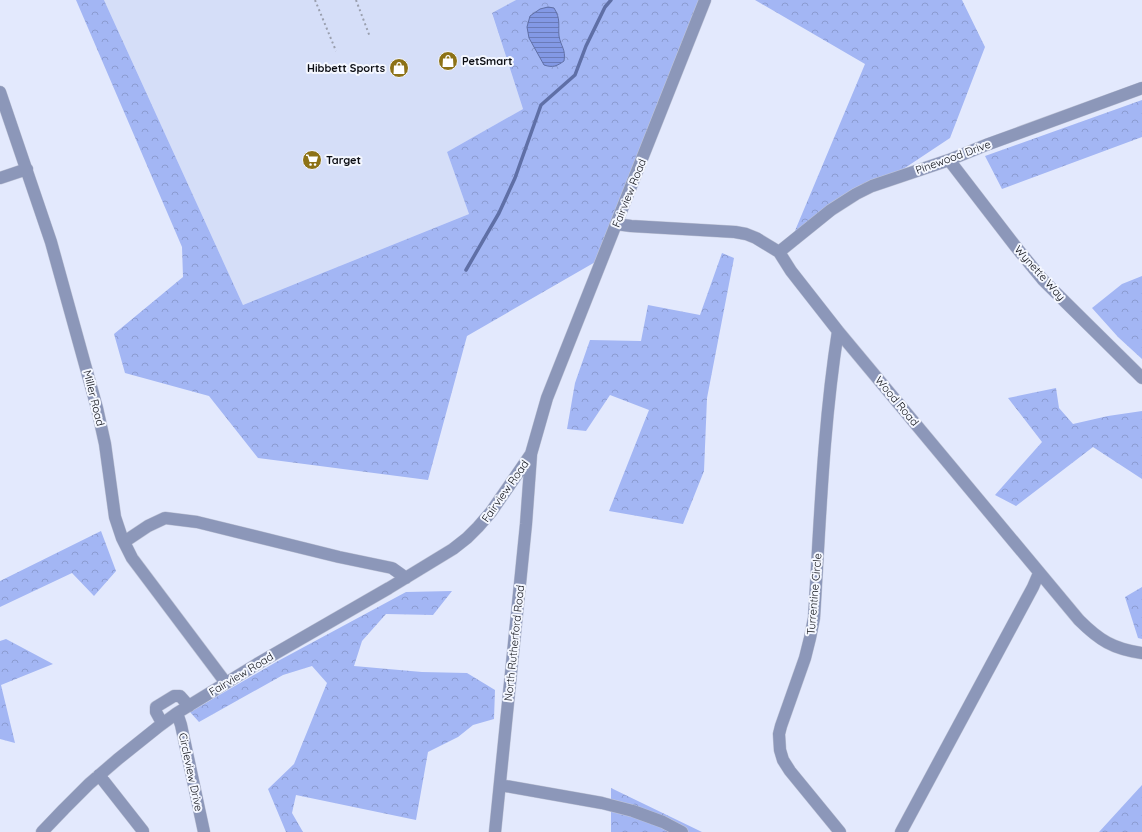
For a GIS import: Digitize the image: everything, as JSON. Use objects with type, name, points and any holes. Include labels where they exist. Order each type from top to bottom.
[{"type":"street","name":"Fairview Road","points":[[42,832],[64,808],[99,775],[177,713],[453,549],[478,527],[491,512],[531,454],[547,398],[705,0]]},
{"type":"street","name":"Pinewood Drive","points":[[779,252],[831,210],[856,194],[885,181],[949,160],[993,142],[1142,88]]},
{"type":"street","name":"Miller Road","points":[[0,92],[51,242],[97,408],[105,444],[115,516],[124,542],[132,558],[226,683]]},
{"type":"street","name":"Wynette Way","points":[[949,160],[1043,280],[1142,378]]},
{"type":"street","points":[[0,178],[26,169]]},
{"type":"street","name":"Wood Road","points":[[616,224],[735,232],[756,238],[779,252],[791,271],[838,331],[1079,620],[1090,631],[1104,641],[1119,648],[1142,653]]},
{"type":"street","name":"Turrentine Circle","points":[[838,331],[832,366],[827,423],[814,618],[805,658],[781,726],[779,742],[783,760],[790,771],[840,832]]},
{"type":"street","name":"North Rutherford Road","points":[[496,832],[526,524],[531,454]]},
{"type":"street","points":[[124,542],[165,518],[197,522],[331,556],[392,568],[406,578]]},
{"type":"street","points":[[901,832],[1033,587],[1039,573]]},
{"type":"street","points":[[162,724],[156,712],[156,707],[174,696],[180,696],[189,706]]},
{"type":"street","name":"Circleview Drive","points":[[177,713],[204,832]]},
{"type":"street","points":[[99,775],[143,831]]},
{"type":"street","points":[[500,785],[602,803],[633,811],[663,822],[682,832]]},
{"type":"path","points":[[315,0],[336,51]]},
{"type":"path","points":[[356,0],[370,37]]},
{"type":"shaded area","points":[[104,0],[516,0],[492,14],[523,109],[447,152],[469,214],[243,305]]},
{"type":"shaded area","points":[[548,7],[554,8],[558,15],[559,36],[564,51],[564,61],[552,66],[544,65],[529,38],[527,27],[530,16],[540,9]]},
{"type":"green space","points":[[76,0],[104,0],[243,305],[469,214],[447,152],[523,109],[492,13],[516,0],[704,0],[597,261],[467,336],[428,480],[258,458],[209,396],[125,373],[114,334],[183,277],[182,247]]},
{"type":"green space","points":[[755,0],[962,0],[985,47],[950,138],[789,245],[865,64]]},
{"type":"green space","points":[[1142,100],[1142,137],[1002,189],[985,156]]},
{"type":"green space","points":[[722,253],[734,258],[707,398],[704,471],[683,524],[609,511],[649,410],[610,395],[586,431],[567,429],[575,383],[590,340],[641,341],[648,305],[700,315]]},
{"type":"green space","points":[[1142,276],[1142,359],[1118,337],[1092,308],[1122,284]]},
{"type":"green space","points":[[1056,388],[1059,408],[1073,424],[1108,416],[1142,411],[1142,479],[1093,447],[1016,506],[995,495],[1042,442],[1008,398]]},
{"type":"green space","points":[[101,531],[116,571],[94,596],[72,573],[0,607],[0,581]]},
{"type":"green space","points":[[1142,587],[1142,639],[1138,638],[1125,597]]},
{"type":"green space","points":[[452,591],[433,615],[386,614],[362,641],[354,666],[422,672],[467,673],[495,690],[494,719],[473,725],[458,737],[428,752],[416,820],[296,795],[292,813],[303,832],[286,832],[268,789],[294,764],[327,683],[312,666],[283,675],[199,722],[190,712],[278,661],[406,592]]},
{"type":"green space","points":[[6,639],[53,664],[1,685],[15,743],[0,739],[0,641]]},
{"type":"green space","points":[[1142,785],[1142,832],[1099,832]]},
{"type":"green space","points":[[611,788],[702,832],[611,832]]},
{"type":"waterway","points":[[466,270],[499,213],[515,178],[541,105],[575,75],[586,46],[605,7],[611,0]]},
{"type":"place","name":"PetSmart","points":[[448,61]]},
{"type":"place","name":"Hibbett Sports","points":[[399,68]]},
{"type":"place","name":"Target","points":[[312,160]]}]
